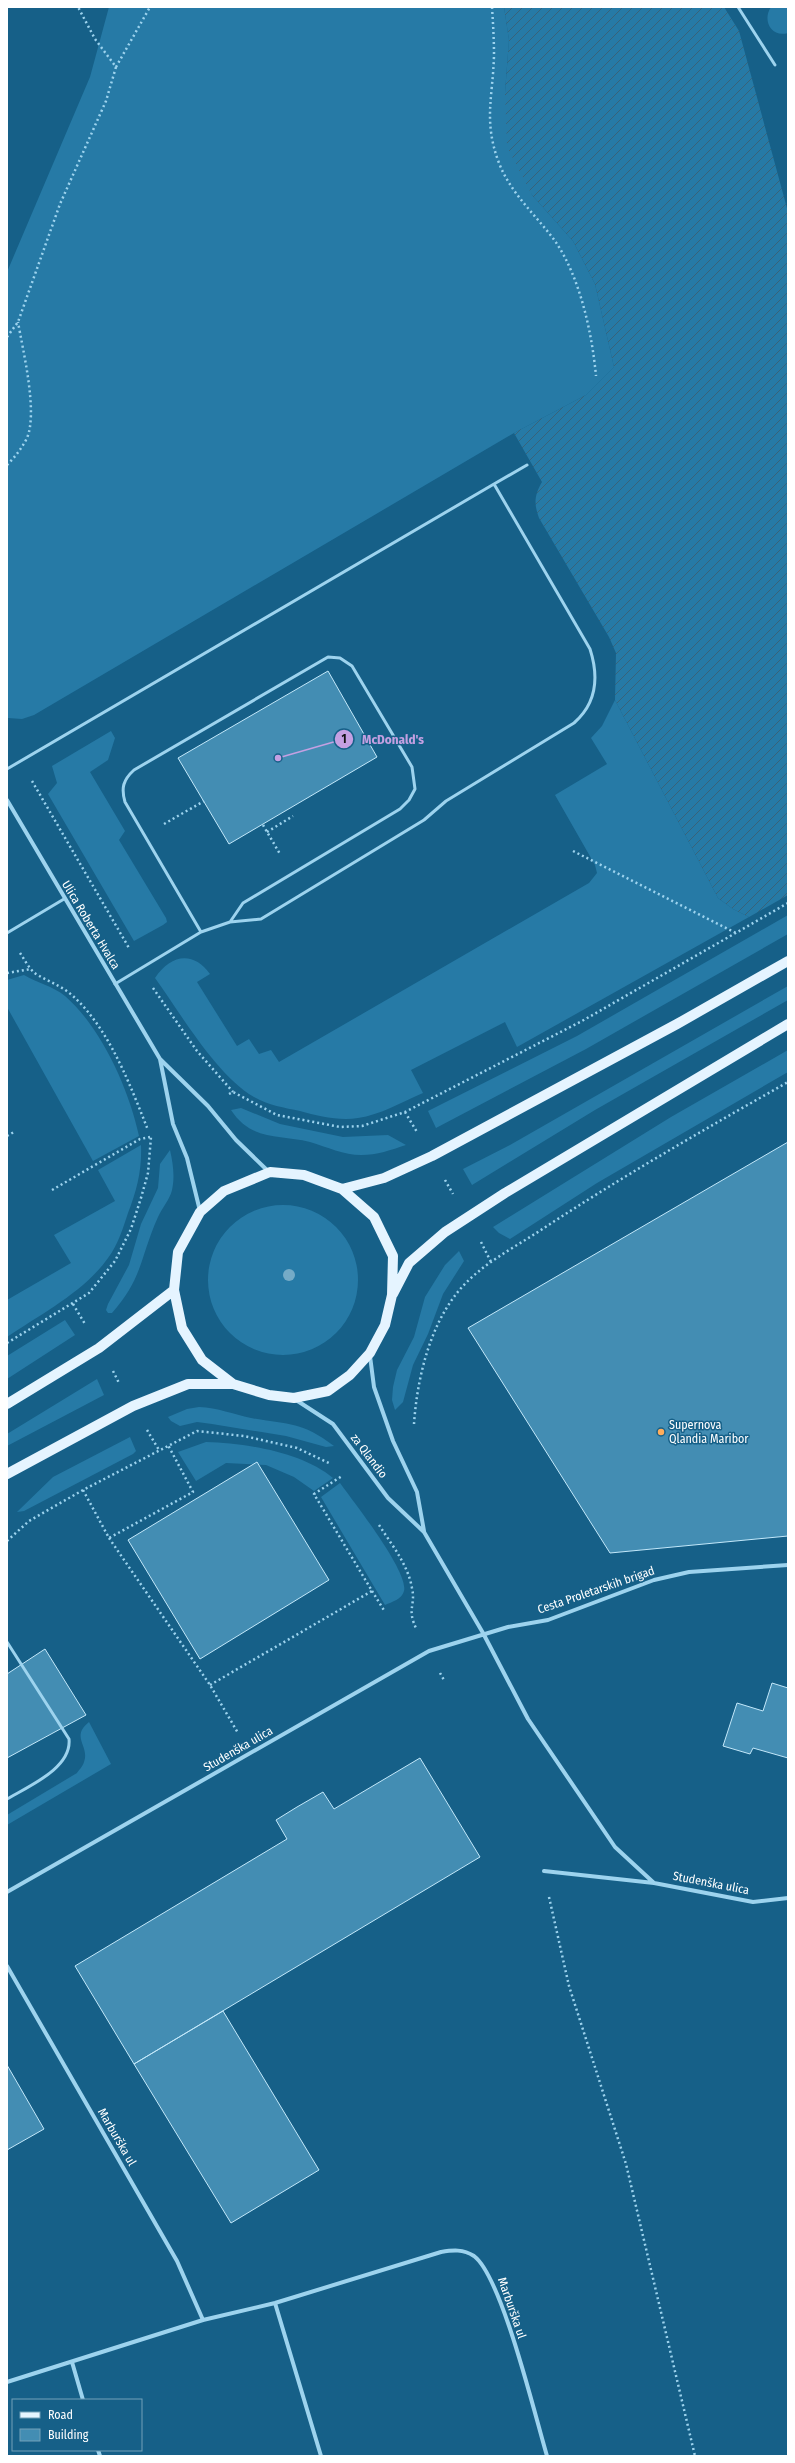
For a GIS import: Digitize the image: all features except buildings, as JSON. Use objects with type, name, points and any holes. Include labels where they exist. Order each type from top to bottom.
[{"type":"main road","points":[[342,1189],[384,1178],[432,1156],[678,1024],[788,961]]},
{"type":"main road","points":[[392,1296],[409,1263],[445,1232],[468,1219],[505,1193],[788,1024]]},
{"type":"main road","points":[[7,1474],[133,1406],[188,1384],[233,1384],[269,1396],[294,1398],[328,1391],[350,1376],[370,1353],[385,1325],[392,1296],[393,1256],[374,1217],[342,1189],[304,1175],[270,1172],[224,1191],[200,1212],[178,1252],[174,1290],[182,1328],[202,1360],[233,1384]]},
{"type":"main road","points":[[7,1404],[99,1348],[174,1290]]},
{"type":"street","name":"Ulica Roberta Hvalca","points":[[7,800],[64,899],[160,1059]]},
{"type":"street","points":[[160,1059],[208,1106],[236,1140],[270,1172]]},
{"type":"street","points":[[160,1059],[173,1124],[187,1158],[200,1212]]},
{"type":"street","name":"za Qlandio","points":[[370,1353],[374,1387],[394,1441],[417,1492],[424,1532]]},
{"type":"street","name":"za Qlandio","points":[[294,1398],[333,1424],[388,1498],[424,1532],[483,1633],[528,1719],[615,1847],[654,1883]]},
{"type":"street","name":"Cesta Proletarskih brigad","points":[[483,1633],[548,1620],[654,1580],[689,1572],[788,1565]]},
{"type":"street","name":"Studenška ulica","points":[[7,1892],[428,1651],[483,1633]]},
{"type":"street","name":"Studenška ulica","points":[[544,1871],[654,1883],[753,1902],[788,1898]]},
{"type":"street","name":"Marburška ul","points":[[7,1966],[178,2261],[203,2320]]},
{"type":"street","name":"Marburška ul","points":[[7,2382],[203,2320],[275,2303],[441,2252],[454,2250],[473,2256],[489,2275],[499,2296],[547,2456]]},
{"type":"street","points":[[275,2303],[321,2456]]},
{"type":"street","points":[[72,2362],[83,2399]]},
{"type":"lane","points":[[740,7],[775,65]]},
{"type":"lane","points":[[7,769],[528,465]]},
{"type":"lane","points":[[115,984],[201,932],[230,922],[261,919],[424,820],[446,801],[574,723],[584,715],[591,702],[595,686],[596,667],[590,649],[494,484]]},
{"type":"lane","points":[[201,932],[125,802],[122,790],[126,778],[134,770],[328,657],[340,658],[352,666],[412,767],[415,789],[409,800],[400,809],[243,903],[230,922]]},
{"type":"lane","points":[[7,933],[64,899]]},
{"type":"lane","points":[[7,1642],[70,1739],[70,1750],[64,1760],[52,1771],[7,1799]]},
{"type":"path","points":[[78,7],[94,38],[116,67]]},
{"type":"path","points":[[7,337],[18,322],[60,204],[106,101],[116,67],[150,7]]},
{"type":"path","points":[[492,7],[494,57],[489,95],[490,134],[499,164],[513,191],[555,242],[568,265],[582,302],[593,348],[596,376]]},
{"type":"path","points":[[7,465],[16,457],[28,437],[32,413],[18,322]]},
{"type":"path","points":[[34,786],[130,951]]},
{"type":"path","points":[[159,827],[204,801]]},
{"type":"path","points":[[267,832],[293,816]]},
{"type":"path","points":[[263,824],[280,855]]},
{"type":"path","points":[[573,851],[736,933]]},
{"type":"path","points":[[157,995],[197,1051],[233,1092],[277,1115],[340,1127],[362,1126],[405,1112],[582,1021],[788,903]]},
{"type":"path","points":[[7,973],[31,969],[72,996],[90,1014],[107,1042],[128,1084],[150,1137],[148,1173],[131,1229],[115,1261],[106,1274],[89,1293],[7,1343]]},
{"type":"path","points":[[413,1428],[416,1399],[422,1370],[443,1314],[471,1276],[599,1193],[687,1139],[788,1082]]},
{"type":"path","points":[[226,1096],[233,1092]]},
{"type":"path","points":[[405,1112],[432,1156],[491,1262]]},
{"type":"path","points":[[7,1136],[14,1132]]},
{"type":"path","points":[[52,1190],[140,1139],[157,1134]]},
{"type":"path","points":[[73,1304],[159,1450]]},
{"type":"path","points":[[7,1541],[29,1521],[83,1490],[197,1431],[244,1436],[297,1448],[334,1466]]},
{"type":"path","points":[[110,1538],[193,1492],[168,1445]]},
{"type":"path","points":[[340,1470],[348,1480]]},
{"type":"path","points":[[344,1475],[314,1494],[385,1612]]},
{"type":"path","points":[[83,1490],[110,1538],[210,1685],[250,1753]]},
{"type":"path","points":[[378,1524],[407,1570],[413,1590],[410,1617],[414,1625]]},
{"type":"path","points":[[210,1685],[372,1592]]},
{"type":"path","points":[[544,1871],[568,1986],[626,2164],[695,2456]]},
{"type":"shaded area","points":[[109,7],[504,7],[509,40],[505,93],[532,195],[573,241],[595,284],[614,367],[586,395],[514,433],[34,715],[22,719],[8,718],[7,272],[90,77]]},
{"type":"shaded area","points":[[504,7],[724,7],[739,31],[788,212],[788,895],[749,917],[733,909],[718,898],[615,700],[616,653],[609,637],[539,518],[536,508],[536,496],[542,482],[514,433],[586,395],[614,367],[595,284],[573,241],[532,195],[507,147],[505,93],[509,40]]},
{"type":"shaded area","points":[[771,7],[788,7],[788,33],[777,33],[770,27],[767,17]]},
{"type":"shaded area","points":[[615,700],[718,898],[733,909],[749,917],[517,1047],[505,1022],[411,1070],[423,1093],[374,1114],[351,1119],[336,1118],[277,1106],[254,1097],[226,1074],[200,1043],[155,978],[161,970],[175,960],[182,958],[196,961],[203,966],[210,974],[197,982],[237,1046],[249,1039],[259,1054],[271,1050],[279,1062],[589,883],[597,873],[595,865],[555,795],[607,764],[591,738],[602,726]]},
{"type":"shaded area","points":[[111,731],[115,738],[108,760],[90,772],[125,831],[119,840],[167,922],[134,941],[48,794],[57,783],[52,766]]},
{"type":"shaded area","points":[[788,915],[788,934],[586,1049],[436,1128],[428,1111],[577,1036]]},
{"type":"shaded area","points":[[24,975],[65,996],[78,1009],[102,1042],[121,1079],[139,1136],[93,1161],[7,1007],[7,980]]},
{"type":"shaded area","points":[[788,986],[788,1000],[595,1110],[472,1185],[463,1169],[510,1145]]},
{"type":"shaded area","points":[[788,1050],[788,1072],[597,1183],[510,1239],[499,1233],[493,1227],[671,1117]]},
{"type":"shaded area","points":[[241,1108],[280,1124],[343,1137],[388,1135],[406,1145],[373,1154],[348,1154],[310,1142],[257,1132],[239,1120],[231,1110]]},
{"type":"shaded area","points":[[141,1145],[141,1163],[136,1188],[122,1230],[112,1253],[98,1270],[74,1292],[48,1311],[7,1337],[7,1300],[71,1263],[54,1235],[115,1201],[98,1170]]},
{"type":"shaded area","points":[[170,1150],[173,1165],[173,1185],[171,1193],[152,1231],[140,1267],[130,1289],[112,1313],[108,1313],[106,1310],[108,1304],[129,1265],[141,1224],[158,1188],[160,1164]]},
{"type":"shaded area","points":[[276,1205],[290,1205],[305,1208],[318,1214],[331,1222],[341,1232],[355,1258],[358,1280],[355,1302],[352,1309],[341,1328],[331,1338],[305,1352],[290,1355],[276,1355],[261,1352],[248,1346],[235,1338],[225,1328],[211,1302],[208,1287],[208,1273],[211,1258],[217,1245],[225,1232],[235,1222],[261,1208]]},
{"type":"shaded area","points":[[459,1251],[464,1261],[443,1294],[428,1334],[413,1365],[403,1402],[395,1410],[392,1400],[397,1370],[414,1337],[425,1297],[445,1265]]},
{"type":"shaded area","points":[[65,1320],[75,1335],[7,1379],[7,1356]]},
{"type":"shaded area","points":[[97,1379],[104,1395],[7,1446],[7,1434]]},
{"type":"shaded area","points":[[199,1407],[294,1425],[312,1432],[334,1446],[326,1447],[286,1436],[197,1422],[180,1426],[171,1421],[168,1417],[187,1409]]},
{"type":"shaded area","points":[[130,1437],[136,1451],[133,1454],[24,1511],[17,1512],[53,1477]]},
{"type":"shaded area","points":[[206,1442],[238,1444],[289,1455],[320,1469],[333,1478],[314,1491],[294,1477],[266,1465],[226,1463],[196,1481],[178,1452]]},
{"type":"shaded area","points":[[340,1483],[379,1537],[398,1569],[403,1582],[403,1594],[396,1600],[385,1605],[321,1497]]},
{"type":"shaded area","points":[[89,1722],[111,1764],[7,1825],[7,1815],[77,1773],[82,1766],[85,1756],[81,1732]]},
{"type":"place","name":"McDonald's","points":[[278,758]]},
{"type":"place","name":"Supernova Qlandia Maribor","points":[[661,1432]]}]
